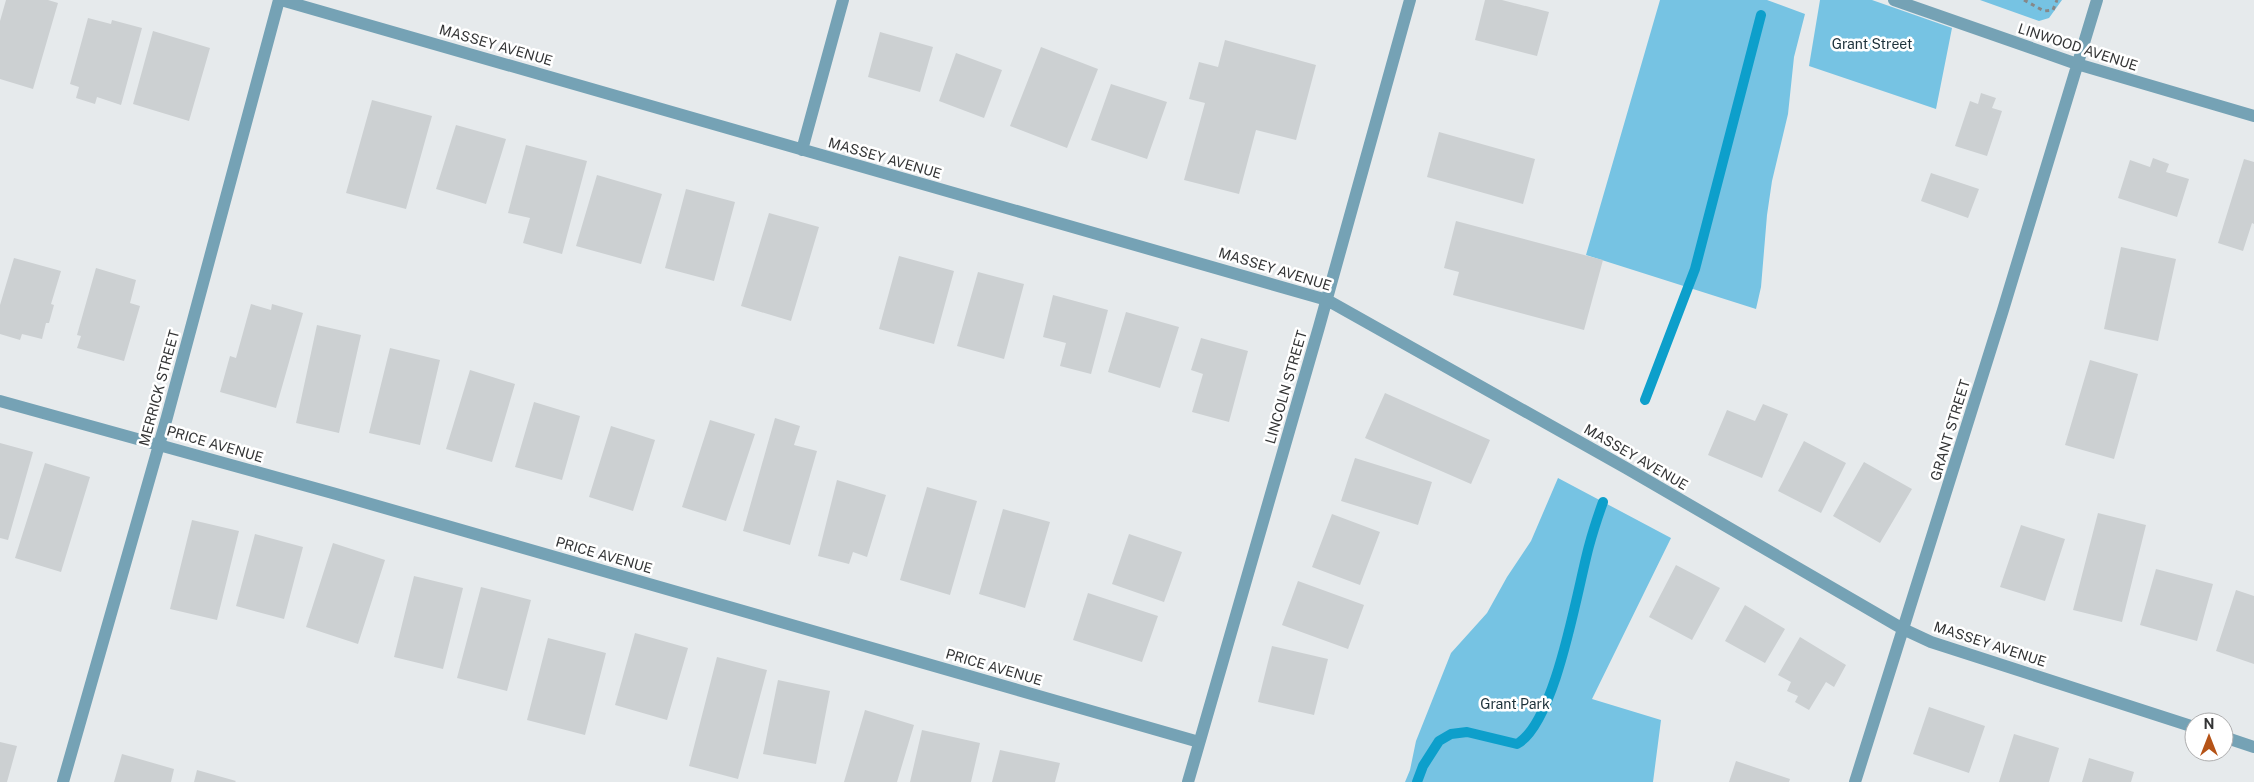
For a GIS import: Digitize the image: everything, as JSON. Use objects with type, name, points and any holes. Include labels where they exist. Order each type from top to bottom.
[{"type":"street","name":"MASSEY AVENUE","points":[[280,0],[1327,300],[1626,468],[1903,629],[1930,642],[2184,724]]},
{"type":"street","name":"MERRICK STREET","points":[[63,782],[159,445],[280,0]]},
{"type":"street","points":[[802,150],[843,0]]},
{"type":"street","name":"LINCOLN STREET","points":[[1188,782],[1327,300],[1410,0]]},
{"type":"street","name":"LINWOOD AVENUE","points":[[1894,0],[2078,64],[2254,116]]},
{"type":"street","name":"GRANT STREET","points":[[1855,782],[2003,310],[2097,0]]},
{"type":"street","name":"PRICE AVENUE","points":[[0,400],[1199,742]]},
{"type":"street","points":[[2234,740],[2254,747]]},
{"type":"path","points":[[2024,0],[2044,11],[2052,10],[2057,0]]},
{"type":"green space","points":[[1660,0],[1767,0],[1805,14],[1794,57],[1788,114],[1772,181],[1761,287],[1756,309],[1586,255]]},
{"type":"green space","name":"Grant Street","points":[[1820,0],[1872,0],[1952,28],[1936,109],[1809,66]]},
{"type":"green space","points":[[1980,0],[2062,0],[2049,18],[2039,21]]},
{"type":"green space","name":"Grant Park","points":[[1558,478],[1671,538],[1592,699],[1661,720],[1653,782],[1405,782],[1410,770],[1416,741],[1451,653],[1487,613],[1507,577],[1531,541]]},
{"type":"building","points":[[6,0],[48,0],[58,3],[33,89],[0,79],[0,21]]},
{"type":"building","points":[[1485,0],[1502,0],[1549,12],[1537,56],[1475,40]]},
{"type":"building","points":[[88,18],[111,24],[112,20],[142,28],[121,105],[97,97],[95,104],[76,98],[79,87],[70,84]]},
{"type":"building","points":[[153,31],[210,48],[189,121],[133,104]]},
{"type":"building","points":[[880,32],[933,47],[920,92],[868,77]]},
{"type":"building","points":[[1225,40],[1316,65],[1296,140],[1256,130],[1239,194],[1184,180],[1205,103],[1189,99],[1199,62],[1218,67]]},
{"type":"building","points":[[1041,47],[1098,69],[1067,148],[1010,126]]},
{"type":"building","points":[[956,53],[1002,70],[984,118],[939,101]]},
{"type":"building","points":[[1111,84],[1167,102],[1147,159],[1091,140]]},
{"type":"building","points":[[1981,93],[1996,98],[1992,108],[2002,111],[1987,156],[1955,146],[1970,101],[1978,104]]},
{"type":"building","points":[[372,100],[432,116],[406,209],[346,193]]},
{"type":"building","points":[[456,125],[506,139],[486,204],[436,189]]},
{"type":"building","points":[[1439,132],[1535,159],[1523,204],[1427,177]]},
{"type":"building","points":[[526,145],[587,161],[562,254],[523,243],[530,218],[508,213]]},
{"type":"building","points":[[2153,158],[2169,164],[2166,172],[2189,179],[2177,217],[2118,198],[2130,160],[2150,167]]},
{"type":"building","points":[[2244,159],[2254,162],[2254,224],[2252,223],[2243,251],[2218,243]]},
{"type":"building","points":[[1931,173],[1979,189],[1968,218],[1921,201]]},
{"type":"building","points":[[597,175],[662,194],[641,264],[576,246]]},
{"type":"building","points":[[686,189],[735,202],[714,281],[665,268]]},
{"type":"building","points":[[769,213],[819,227],[791,321],[741,306]]},
{"type":"building","points":[[1456,221],[1603,260],[1584,330],[1453,295],[1459,272],[1444,268]]},
{"type":"building","points":[[2121,247],[2176,259],[2158,341],[2104,329]]},
{"type":"building","points":[[899,256],[954,271],[934,344],[879,329]]},
{"type":"building","points":[[14,258],[61,271],[51,304],[54,305],[49,323],[46,323],[42,339],[22,334],[20,340],[0,334],[0,305]]},
{"type":"building","points":[[96,268],[136,280],[130,303],[140,306],[124,361],[77,348],[81,336],[77,335]]},
{"type":"building","points":[[978,272],[1024,284],[1004,359],[957,346]]},
{"type":"building","points":[[1053,295],[1108,310],[1091,374],[1060,366],[1066,343],[1043,337]]},
{"type":"building","points":[[251,304],[271,310],[272,304],[303,313],[276,408],[220,392],[230,356],[236,358]]},
{"type":"building","points":[[1126,312],[1179,327],[1160,388],[1108,372]]},
{"type":"building","points":[[317,325],[361,335],[339,433],[296,423]]},
{"type":"building","points":[[1201,338],[1248,351],[1229,422],[1192,412],[1203,374],[1191,370]]},
{"type":"building","points":[[390,348],[440,360],[420,445],[369,433]]},
{"type":"building","points":[[2090,360],[2138,374],[2114,459],[2065,445]]},
{"type":"building","points":[[470,370],[515,384],[492,462],[446,449]]},
{"type":"building","points":[[1385,393],[1490,440],[1471,484],[1365,438]]},
{"type":"building","points":[[534,402],[580,416],[562,480],[515,467]]},
{"type":"building","points":[[1763,404],[1788,414],[1762,478],[1708,455],[1727,410],[1755,421]]},
{"type":"building","points":[[775,418],[800,426],[794,445],[817,451],[790,545],[743,531]]},
{"type":"building","points":[[710,420],[755,434],[726,521],[682,507]]},
{"type":"building","points":[[611,426],[655,440],[633,511],[589,497]]},
{"type":"building","points":[[1804,441],[1846,463],[1821,513],[1778,491]]},
{"type":"building","points":[[0,443],[33,452],[8,540],[0,538]]},
{"type":"building","points":[[1355,458],[1432,482],[1418,525],[1341,501]]},
{"type":"building","points":[[1864,462],[1912,489],[1880,543],[1833,516]]},
{"type":"building","points":[[45,463],[90,477],[61,572],[15,558]]},
{"type":"building","points":[[837,480],[886,495],[867,557],[853,552],[849,564],[818,556]]},
{"type":"building","points":[[927,487],[977,501],[950,595],[900,580]]},
{"type":"building","points":[[1003,509],[1050,522],[1025,608],[979,594]]},
{"type":"building","points":[[2098,513],[2146,525],[2122,622],[2073,610]]},
{"type":"building","points":[[1332,514],[1380,532],[1360,585],[1312,567]]},
{"type":"building","points":[[192,520],[239,531],[217,620],[170,609]]},
{"type":"building","points":[[2021,525],[2065,539],[2045,601],[2000,587]]},
{"type":"building","points":[[255,534],[303,547],[284,619],[236,606]]},
{"type":"building","points":[[1129,534],[1182,552],[1164,602],[1112,584]]},
{"type":"building","points":[[333,543],[385,560],[358,644],[306,627]]},
{"type":"building","points":[[1676,565],[1720,588],[1692,640],[1649,617]]},
{"type":"building","points":[[2156,569],[2213,584],[2197,641],[2140,625]]},
{"type":"building","points":[[414,576],[463,588],[443,669],[394,657]]},
{"type":"building","points":[[1298,581],[1364,605],[1348,649],[1282,625]]},
{"type":"building","points":[[481,587],[531,600],[507,691],[457,678]]},
{"type":"building","points":[[2236,590],[2254,596],[2254,664],[2216,651]]},
{"type":"building","points":[[1088,593],[1158,616],[1142,662],[1073,640]]},
{"type":"building","points":[[1745,605],[1785,629],[1765,663],[1725,641]]},
{"type":"building","points":[[635,633],[688,648],[667,720],[615,705]]},
{"type":"building","points":[[1800,637],[1846,665],[1834,687],[1826,682],[1809,710],[1795,702],[1798,696],[1787,691],[1791,682],[1778,675]]},
{"type":"building","points":[[548,638],[606,653],[585,735],[527,720]]},
{"type":"building","points":[[1272,646],[1328,659],[1314,715],[1258,702]]},
{"type":"building","points":[[717,657],[767,670],[738,779],[689,766]]},
{"type":"building","points":[[778,680],[830,691],[816,764],[763,754]]},
{"type":"building","points":[[1929,707],[1985,726],[1969,773],[1913,754]]},
{"type":"building","points":[[865,710],[914,725],[897,782],[844,782]]},
{"type":"building","points":[[922,730],[980,743],[971,782],[910,782]]},
{"type":"building","points":[[2014,734],[2059,748],[2049,782],[1999,782]]},
{"type":"building","points":[[0,742],[17,746],[7,782],[0,782]]},
{"type":"building","points":[[1000,750],[1060,763],[1055,782],[992,782]]},
{"type":"building","points":[[122,754],[174,769],[171,782],[114,782]]},
{"type":"building","points":[[2089,758],[2134,772],[2131,782],[2082,782]]},
{"type":"building","points":[[1736,761],[1790,779],[1789,782],[1729,782]]},
{"type":"building","points":[[197,770],[236,781],[194,782]]},
{"type":"waterway","points":[[1645,400],[1695,269],[1761,15]]},
{"type":"waterway","points":[[1417,782],[1423,766],[1439,741],[1451,734],[1467,732],[1517,744],[1531,731],[1543,710],[1554,683],[1589,546],[1603,502]]}]
